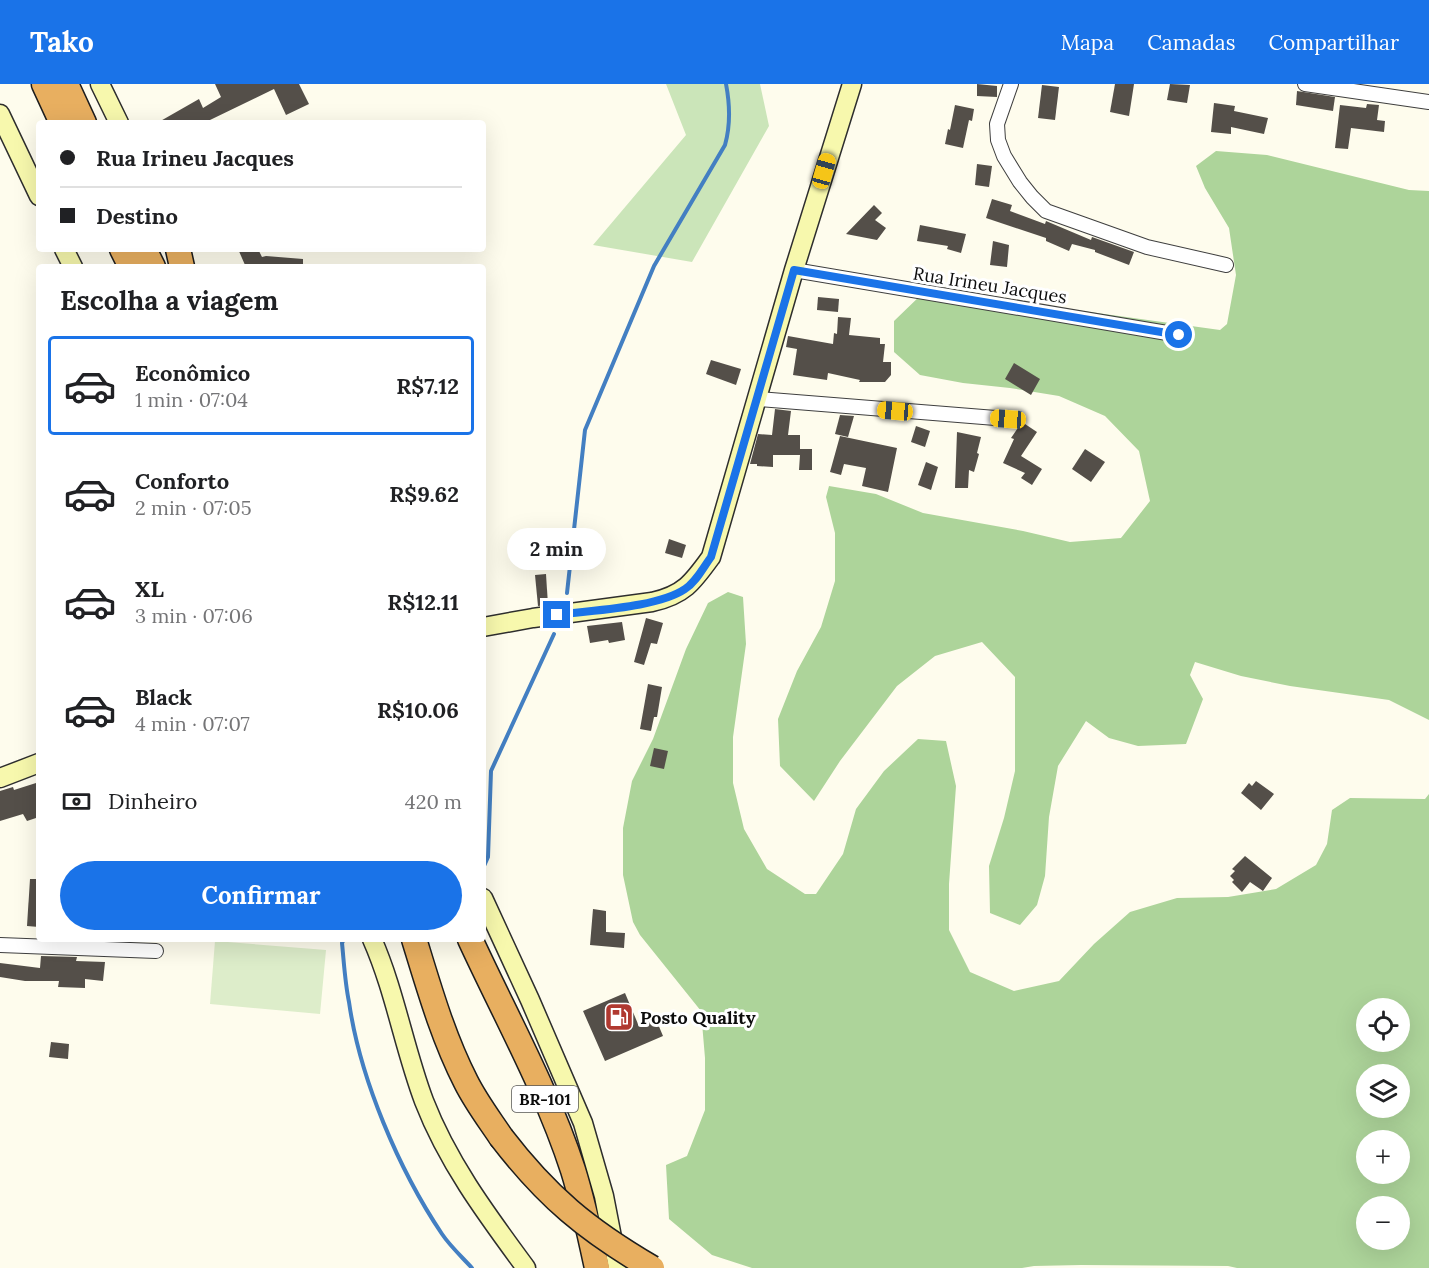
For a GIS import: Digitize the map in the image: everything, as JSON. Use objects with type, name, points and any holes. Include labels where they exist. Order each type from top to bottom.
[{"type":"highway","points":[[44,84],[61,120]]},
{"type":"highway","points":[[66,84],[83,120]]},
{"type":"highway","name":"BR-101","points":[[415,942],[431,996],[455,1058],[467,1085],[501,1137],[522,1165],[551,1196],[605,1239],[652,1268]]},
{"type":"highway","name":"BR-101","points":[[471,942],[532,1072],[568,1158],[581,1198],[597,1268]]},
{"type":"main road","points":[[100,84],[117,120]]},
{"type":"main road","points":[[486,626],[652,603],[670,598],[687,588],[711,557],[794,270],[852,84]]},
{"type":"main road","points":[[0,114],[36,190]]},
{"type":"main road","points":[[0,778],[36,764]]},
{"type":"main road","points":[[486,905],[583,1123],[604,1196],[618,1268]]},
{"type":"main road","points":[[373,942],[388,979],[423,1098],[438,1135],[459,1174],[526,1268]]},
{"type":"street","points":[[1011,84],[996,124],[998,140],[1020,182],[1046,211],[1147,247],[1226,265]]},
{"type":"street","points":[[1305,84],[1429,102]]},
{"type":"street","name":"Rua Irineu Jacques","points":[[794,270],[1179,335]]},
{"type":"street","points":[[758,399],[1008,419]]},
{"type":"street","points":[[0,945],[156,951]]},
{"type":"green space","points":[[666,84],[760,84],[769,126],[692,262],[593,245],[686,135]]},
{"type":"green space","points":[[1216,151],[1267,155],[1409,190],[1429,191],[1429,720],[1389,700],[1290,686],[1241,676],[1195,662],[1190,675],[1203,699],[1186,744],[1138,746],[1109,738],[1086,721],[1058,766],[1049,817],[1045,876],[1037,905],[1020,925],[990,913],[989,866],[1015,771],[1015,677],[982,642],[935,656],[897,686],[840,761],[814,801],[780,766],[778,719],[797,671],[821,627],[835,581],[835,533],[826,497],[829,486],[876,494],[923,513],[1070,542],[1121,538],[1150,501],[1139,451],[1105,416],[1059,396],[920,375],[894,352],[894,321],[923,293],[968,295],[1220,330],[1227,324],[1236,275],[1229,228],[1205,188],[1196,166]]},
{"type":"green space","points":[[728,592],[743,597],[746,644],[733,737],[733,783],[744,829],[767,869],[805,894],[816,894],[843,854],[856,809],[884,771],[918,739],[946,741],[956,786],[949,884],[949,930],[970,972],[1014,991],[1059,981],[1094,944],[1130,912],[1177,898],[1228,897],[1276,889],[1316,865],[1327,844],[1332,810],[1350,798],[1425,799],[1429,794],[1429,1268],[1081,1265],[1022,1268],[752,1268],[712,1255],[669,1219],[666,1165],[687,1156],[705,1110],[705,1058],[701,1011],[640,935],[633,922],[623,875],[623,828],[632,781],[653,739],[686,649],[708,603]]},
{"type":"green space","points":[[215,942],[326,950],[320,1014],[210,1004]]},
{"type":"building","points":[[215,84],[299,84],[309,104],[286,115],[274,89],[210,120],[162,120],[199,99],[203,108],[221,97]]},
{"type":"building","points":[[977,84],[997,86],[997,97],[977,96]]},
{"type":"building","points":[[1115,84],[1134,84],[1129,116],[1110,112]]},
{"type":"building","points":[[1170,84],[1190,85],[1187,103],[1167,100]]},
{"type":"building","points":[[1042,85],[1059,87],[1055,120],[1038,118]]},
{"type":"building","points":[[1297,91],[1335,97],[1333,111],[1296,105]]},
{"type":"building","points":[[1214,103],[1235,106],[1234,111],[1268,118],[1264,134],[1231,127],[1231,134],[1211,132]]},
{"type":"building","points":[[1367,104],[1379,105],[1377,120],[1385,121],[1384,132],[1351,128],[1348,149],[1335,148],[1340,105],[1366,108]]},
{"type":"building","points":[[955,105],[974,109],[972,121],[969,120],[963,148],[945,144]]},
{"type":"building","points":[[977,164],[992,166],[989,187],[975,185]]},
{"type":"building","points":[[992,199],[1012,205],[1010,211],[1045,224],[1046,221],[1091,240],[1092,237],[1134,252],[1129,265],[1095,252],[1095,250],[1072,244],[1069,251],[1046,241],[1046,238],[986,218]]},
{"type":"building","points":[[874,205],[882,213],[875,220],[886,228],[877,240],[846,234]]},
{"type":"building","points":[[920,225],[966,234],[961,253],[947,249],[948,246],[917,241]]},
{"type":"building","points":[[993,241],[1009,245],[1007,267],[990,265]]},
{"type":"building","points":[[239,252],[260,252],[262,257],[303,259],[303,264],[245,264]]},
{"type":"building","points":[[818,297],[839,299],[838,312],[817,310]]},
{"type":"building","points":[[838,317],[851,318],[849,335],[880,338],[880,344],[885,344],[883,362],[891,362],[891,375],[885,382],[859,382],[860,380],[828,373],[827,380],[793,375],[797,349],[786,347],[788,336],[833,344],[834,333],[837,334]]},
{"type":"building","points":[[711,360],[741,369],[736,385],[706,374]]},
{"type":"building","points":[[1014,363],[1040,379],[1031,395],[1005,379]]},
{"type":"building","points":[[775,409],[791,411],[788,435],[800,435],[800,449],[812,449],[812,470],[799,470],[800,455],[773,455],[773,467],[750,464],[758,434],[772,435]]},
{"type":"building","points":[[840,415],[854,416],[848,437],[835,434]]},
{"type":"building","points":[[1022,422],[1037,432],[1021,456],[1042,469],[1032,485],[1021,478],[1025,473],[1003,463],[1014,439],[1011,438]]},
{"type":"building","points":[[916,426],[930,431],[925,447],[911,442]]},
{"type":"building","points":[[957,432],[981,437],[974,472],[969,470],[968,488],[955,488]]},
{"type":"building","points":[[840,436],[897,448],[888,492],[862,486],[866,468],[844,464],[841,475],[830,472]]},
{"type":"building","points":[[1085,449],[1105,462],[1091,482],[1072,469]]},
{"type":"building","points":[[926,462],[938,467],[931,490],[918,485]]},
{"type":"building","points":[[669,539],[686,545],[682,558],[665,553]]},
{"type":"building","points":[[546,574],[548,605],[538,606],[535,575]]},
{"type":"building","points":[[646,618],[663,623],[657,644],[651,643],[644,665],[634,662]]},
{"type":"building","points":[[622,622],[625,640],[590,643],[587,626]]},
{"type":"building","points":[[648,684],[662,687],[657,717],[654,717],[651,731],[640,729]]},
{"type":"building","points":[[654,748],[668,751],[664,769],[650,766]]},
{"type":"building","points":[[1256,781],[1274,794],[1261,810],[1241,793],[1249,783],[1252,786]]},
{"type":"building","points":[[36,783],[36,818],[27,821],[23,814],[0,821],[0,791],[13,787],[14,790]]},
{"type":"building","points":[[1245,856],[1272,878],[1263,891],[1250,882],[1242,892],[1232,882],[1234,880],[1230,876],[1235,871],[1232,869]]},
{"type":"building","points":[[30,879],[36,879],[36,927],[27,926]]},
{"type":"building","points":[[593,909],[606,911],[606,932],[625,933],[624,948],[590,945]]},
{"type":"building","points":[[41,956],[77,957],[76,961],[105,962],[103,981],[85,979],[85,988],[58,987],[59,981],[25,981],[0,977],[0,963],[40,968]]},
{"type":"building","points":[[625,993],[638,1024],[655,1017],[663,1036],[605,1061],[583,1011]]},
{"type":"building","points":[[51,1042],[69,1044],[68,1059],[49,1057]]},
{"type":"waterway","points":[[567,593],[585,430],[654,266],[725,145],[729,114],[726,84]]},
{"type":"waterway","points":[[486,862],[491,771],[554,634]]},
{"type":"waterway","points":[[342,942],[354,1031],[362,1062],[384,1123],[426,1209],[452,1247],[472,1268]]},
{"type":"place","name":"Posto Quality","points":[[619,1017]]},
{"type":"route","points":[[557,615],[652,603],[670,598],[687,588],[711,557],[794,270],[1179,335]]}]
